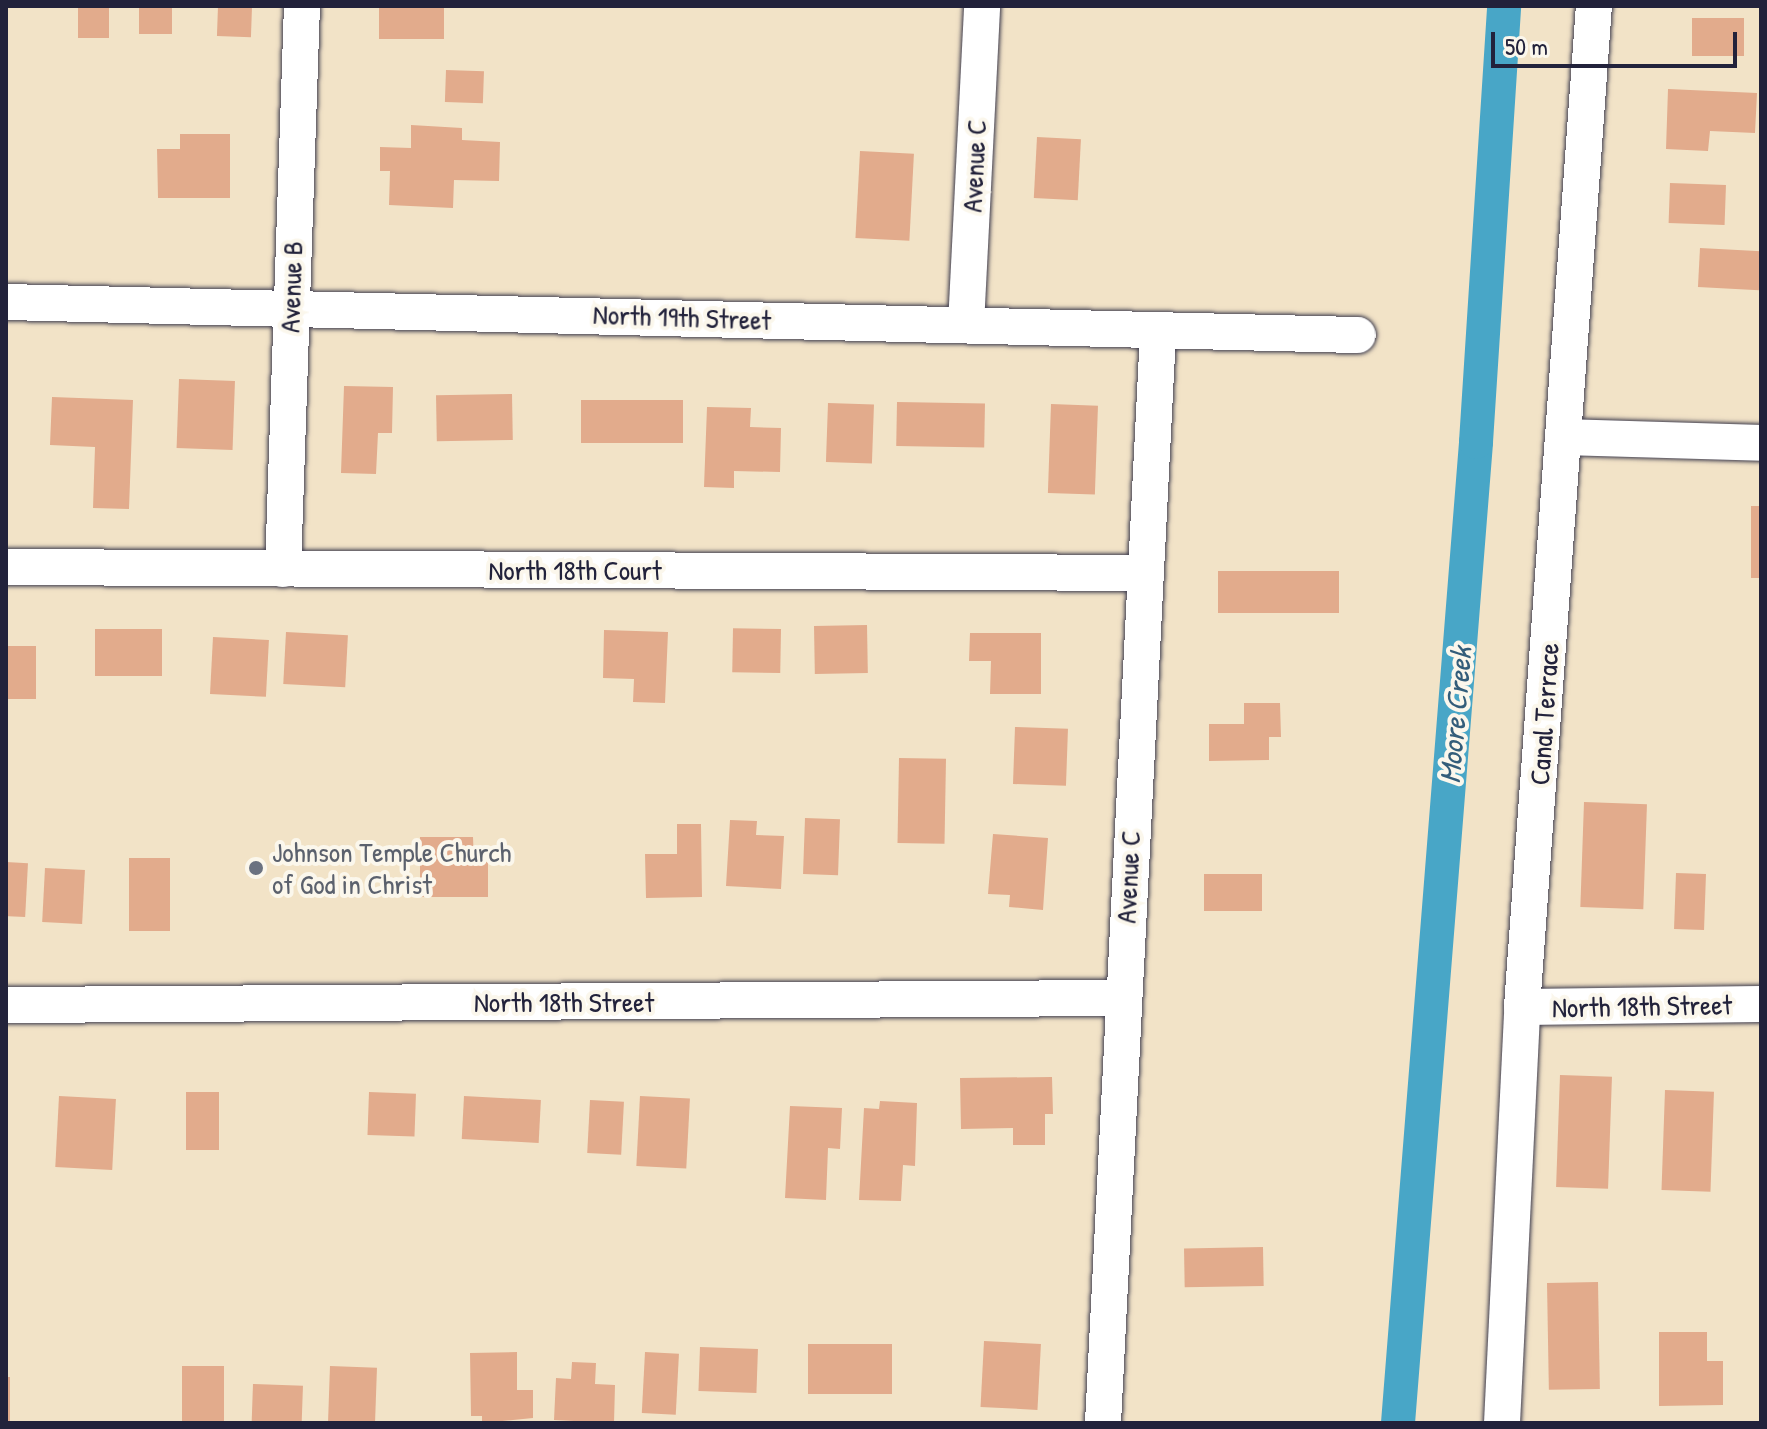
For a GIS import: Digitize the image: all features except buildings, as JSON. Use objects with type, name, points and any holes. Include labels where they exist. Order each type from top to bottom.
[{"type":"street","name":"Avenue B","points":[[283,569],[302,6]]},
{"type":"street","name":"Avenue C","points":[[966,325],[982,6]]},
{"type":"street","name":"Canal Terrace","points":[[1502,1423],[1522,1007],[1594,6]]},
{"type":"street","name":"North 19th Street","points":[[6,302],[290,306],[1158,332],[1358,335]]},
{"type":"street","name":"Avenue C","points":[[1103,1423],[1122,998],[1158,332]]},
{"type":"street","points":[[1564,437],[1761,443]]},
{"type":"street","name":"North 18th Court","points":[[6,567],[1145,573]]},
{"type":"street","name":"North 18th Street","points":[[6,1005],[1122,998]]},
{"type":"street","name":"North 18th Street","points":[[1522,1007],[1761,1004]]},
{"type":"waterway","name":"Moore Creek","points":[[1398,1423],[1476,442],[1504,6]]},
{"type":"place","name":"Johnson Temple Church of God in Christ","points":[[256,868]]}]
